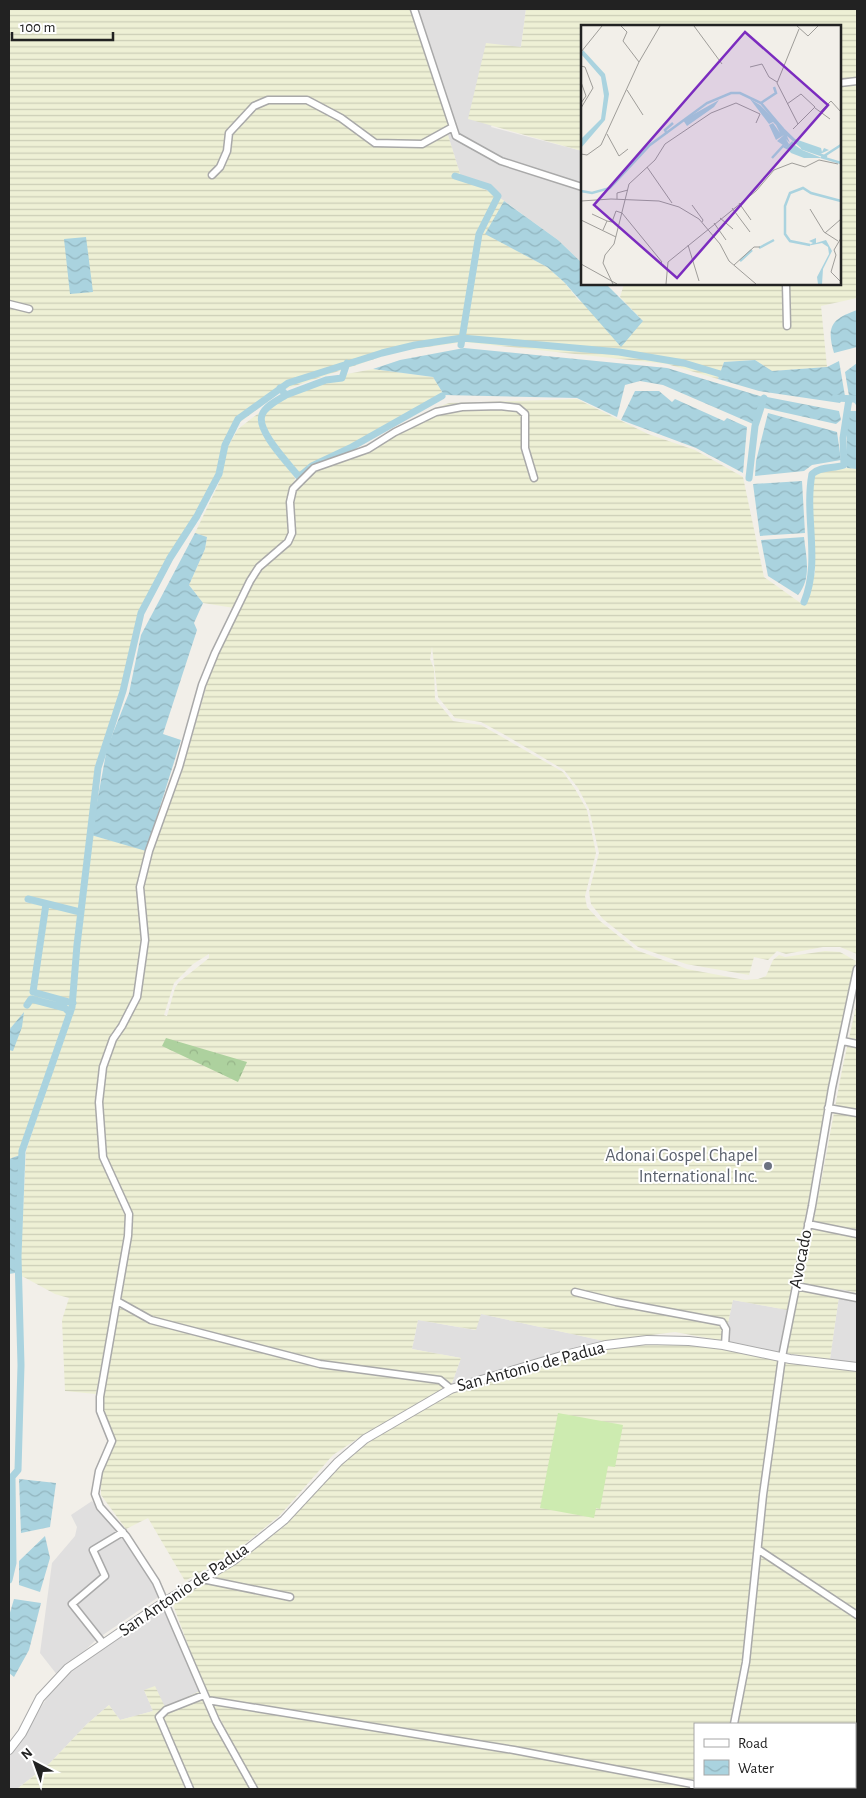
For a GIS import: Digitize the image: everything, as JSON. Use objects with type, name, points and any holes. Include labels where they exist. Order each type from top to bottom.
[{"type":"street","points":[[414,9],[448,107],[451,128],[456,136],[501,161],[581,187]]},
{"type":"street","points":[[841,83],[857,81]]},
{"type":"street","points":[[212,175],[220,167],[227,151],[229,133],[254,106],[268,100],[307,100],[341,118],[374,143],[422,144],[451,128]]},
{"type":"street","points":[[786,285],[787,326]]},
{"type":"street","points":[[9,304],[30,309]]},
{"type":"street","points":[[254,1789],[206,1698],[144,1561],[123,1532],[100,1507],[95,1494],[99,1471],[112,1440],[100,1411],[100,1397],[128,1236],[129,1214],[103,1157],[99,1102],[103,1067],[113,1039],[137,997],[145,940],[140,888],[149,851],[180,767],[202,685],[215,653],[250,581],[259,568],[288,542],[292,533],[290,502],[294,489],[314,468],[368,448],[424,416],[445,409],[462,407],[514,407],[523,411],[526,419],[526,448],[534,478]]},
{"type":"street","name":"Avocado","points":[[734,1723],[746,1662],[759,1550],[763,1495],[782,1357],[828,1108],[857,969]]},
{"type":"street","points":[[843,1041],[857,1044]]},
{"type":"street","points":[[828,1108],[857,1113]]},
{"type":"street","points":[[808,1224],[857,1234]]},
{"type":"street","points":[[796,1286],[857,1298]]},
{"type":"street","points":[[575,1292],[616,1302],[722,1322],[726,1329],[725,1345]]},
{"type":"street","points":[[117,1301],[151,1320],[161,1323],[320,1364],[440,1380],[451,1388]]},
{"type":"street","name":"San Antonio de Padua","points":[[9,1750],[22,1733],[40,1698],[68,1668],[164,1602],[234,1560],[284,1520],[338,1462],[365,1439],[451,1388],[511,1370],[606,1346],[647,1340],[689,1341],[725,1345],[782,1357],[857,1367]]},
{"type":"street","points":[[103,1643],[72,1604],[105,1576],[93,1550],[123,1532]]},
{"type":"street","points":[[759,1550],[857,1615]]},
{"type":"street","points":[[202,1579],[290,1597]]},
{"type":"street","points":[[190,1789],[159,1717],[166,1710],[206,1698],[514,1750],[692,1784],[694,1789]]},
{"type":"shaded area","points":[[416,9],[526,9],[521,47],[491,127],[581,151],[581,185],[502,159],[457,134]]},
{"type":"shaded area","points":[[450,129],[499,161],[581,189],[581,262],[558,240],[493,193],[462,180],[447,132]]},
{"type":"shaded area","points":[[840,1289],[857,1293],[857,1363],[830,1359]]},
{"type":"shaded area","points":[[733,1300],[787,1310],[781,1353],[724,1341]]},
{"type":"shaded area","points":[[481,1314],[604,1341],[451,1386],[461,1358],[412,1349],[418,1320],[475,1330]]},
{"type":"shaded area","points":[[92,1501],[120,1532],[160,1596],[97,1639],[58,1676],[40,1653],[52,1563],[75,1536],[77,1527],[71,1515]]},
{"type":"shaded area","points":[[163,1609],[200,1691],[165,1707],[144,1690],[153,1711],[120,1720],[109,1705],[87,1724],[49,1764],[17,1789],[9,1789],[9,1753],[27,1730],[56,1683],[101,1647]]},
{"type":"green space","points":[[9,9],[412,9],[446,106],[450,129],[447,132],[462,180],[493,193],[504,201],[486,234],[547,267],[564,282],[579,301],[643,321],[620,297],[624,285],[841,285],[841,25],[581,25],[581,151],[468,119],[486,43],[521,47],[526,9],[857,9],[857,298],[821,306],[827,367],[772,371],[755,360],[724,362],[718,379],[667,364],[464,342],[398,351],[283,390],[235,426],[223,446],[215,481],[133,634],[123,682],[95,767],[80,909],[25,898],[25,902],[79,913],[69,1007],[20,1155],[9,1159],[9,1050],[13,1051],[24,1013],[9,1030]]},
{"type":"green space","points":[[373,369],[433,377],[444,395],[350,447],[321,460],[299,476],[266,432],[262,417],[265,412],[287,396],[326,381],[343,380],[347,374]]},
{"type":"green space","points":[[577,399],[648,434],[695,450],[743,477],[764,577],[802,604],[815,573],[811,491],[813,473],[847,468],[857,469],[857,954],[840,947],[823,947],[786,954],[777,951],[768,960],[754,957],[749,975],[686,964],[638,947],[603,919],[591,904],[589,892],[599,853],[589,809],[578,788],[564,770],[505,735],[481,722],[455,718],[438,697],[432,647],[430,659],[434,669],[435,699],[453,721],[481,725],[563,772],[587,810],[596,853],[585,896],[587,907],[600,921],[636,950],[687,969],[745,980],[766,976],[773,960],[779,955],[785,957],[825,951],[840,952],[856,961],[787,1310],[733,1300],[724,1341],[675,1332],[604,1341],[481,1314],[476,1330],[418,1320],[412,1349],[461,1358],[451,1386],[363,1435],[333,1455],[280,1515],[234,1553],[185,1581],[148,1518],[126,1529],[101,1495],[101,1471],[116,1440],[109,1432],[102,1410],[102,1396],[129,1236],[130,1213],[120,1189],[110,1176],[104,1157],[100,1102],[104,1067],[114,1040],[123,1027],[138,997],[143,951],[141,951],[135,996],[122,1026],[112,1038],[102,1067],[98,1102],[102,1158],[109,1177],[118,1190],[126,1215],[126,1237],[96,1394],[65,1391],[62,1320],[69,1298],[55,1294],[20,1275],[26,1151],[73,1008],[91,835],[146,850],[180,778],[216,653],[261,568],[290,543],[294,533],[290,502],[295,490],[314,469],[346,459],[432,409],[449,403]],"holes":[[[209,954],[209,958],[179,982],[175,988],[167,1016],[164,1015],[174,983],[193,964]]]},
{"type":"green space","points":[[260,412],[265,434],[295,478],[286,507],[289,529],[288,539],[259,564],[234,608],[203,603],[189,585],[205,549],[207,537],[195,533],[219,483],[227,448],[238,429]]},
{"type":"green space","points":[[857,1002],[857,1293],[840,1289],[830,1359],[784,1353],[813,1225],[842,1070]]},
{"type":"green space","points":[[166,1038],[247,1062],[238,1082],[162,1046]]},
{"type":"green space","points":[[650,1343],[722,1346],[779,1360],[745,1662],[733,1723],[694,1723],[694,1788],[729,1789],[257,1789],[204,1688],[172,1602],[211,1580],[245,1557],[287,1524],[338,1464],[358,1449],[443,1396],[468,1386],[547,1363],[607,1349]]},
{"type":"green space","points":[[784,1363],[857,1370],[857,1789],[732,1788],[856,1788],[856,1723],[735,1723],[747,1663],[780,1378]]},
{"type":"green space","points":[[558,1413],[623,1425],[615,1467],[608,1466],[600,1509],[596,1508],[594,1518],[540,1508]]},
{"type":"green space","points":[[155,1686],[165,1707],[200,1691],[251,1789],[17,1789],[49,1764],[87,1724],[109,1705],[120,1720],[153,1711],[144,1690]]},
{"type":"water","points":[[504,201],[558,240],[581,262],[581,285],[607,285],[643,321],[621,347],[564,282],[547,267],[485,234]]},
{"type":"water","points":[[86,237],[93,292],[70,294],[64,239]]},
{"type":"water","points":[[857,310],[857,347],[834,353],[831,336],[833,325],[837,320]]},
{"type":"water","points":[[464,348],[667,368],[763,397],[753,424],[663,385],[640,381],[625,385],[617,417],[577,398],[444,395],[433,377],[373,369],[400,360]]},
{"type":"water","points":[[755,360],[772,371],[827,367],[839,361],[845,396],[840,403],[759,391],[718,379],[724,362]]},
{"type":"water","points":[[857,363],[856,405],[849,396],[845,372]]},
{"type":"water","points":[[635,391],[659,391],[672,402],[675,399],[724,421],[727,418],[747,427],[743,473],[696,448],[621,420]]},
{"type":"water","points":[[767,397],[839,411],[841,420],[836,424],[764,408]]},
{"type":"water","points":[[847,411],[857,411],[857,469],[847,468]]},
{"type":"water","points":[[768,413],[837,432],[841,460],[812,465],[804,471],[755,476],[756,461]]},
{"type":"water","points":[[802,481],[805,533],[760,536],[753,484]]},
{"type":"water","points":[[195,533],[207,537],[205,549],[189,585],[203,603],[194,623],[197,630],[163,734],[181,740],[146,851],[91,835],[107,748],[129,693],[141,635]]},
{"type":"water","points":[[804,537],[807,574],[798,595],[768,576],[761,540]]},
{"type":"water","points":[[24,1012],[22,1027],[13,1051],[9,1050],[9,1030]]},
{"type":"water","points":[[20,1155],[15,1273],[9,1274],[9,1159]]},
{"type":"water","points":[[19,1479],[56,1483],[50,1527],[21,1533]]},
{"type":"water","points":[[45,1536],[50,1558],[40,1592],[19,1585],[19,1561]]},
{"type":"water","points":[[14,1599],[41,1603],[29,1650],[14,1677],[9,1673],[9,1616]]},
{"type":"waterway","points":[[455,176],[489,187],[498,196],[479,234],[461,345]]},
{"type":"waterway","points":[[9,1580],[13,1563],[12,1477],[18,1470],[21,1365],[18,1256],[22,1151],[72,1007],[77,945],[98,768],[123,691],[141,613],[170,558],[197,516],[219,474],[225,445],[238,419],[288,383],[382,353],[415,345],[462,338],[619,352],[684,363],[727,376]]},
{"type":"waterway","points":[[286,395],[326,380],[342,378],[347,363]]},
{"type":"waterway","points":[[280,388],[286,395],[266,409],[262,415],[261,422],[269,438],[299,477],[312,466],[350,448],[442,396]]},
{"type":"waterway","points":[[749,478],[755,426],[764,398]]},
{"type":"waterway","points":[[835,398],[857,399]]},
{"type":"waterway","points":[[804,602],[811,571],[810,490],[812,474],[819,470],[844,465],[843,438],[849,399]]},
{"type":"waterway","points":[[28,899],[80,912]]},
{"type":"waterway","points":[[46,904],[33,992],[73,1003]]},
{"type":"waterway","points":[[27,1005],[31,999],[65,1008],[70,1013]]},
{"type":"place","name":"Adonai Gospel Chapel International Inc.","points":[[768,1166]]}]
